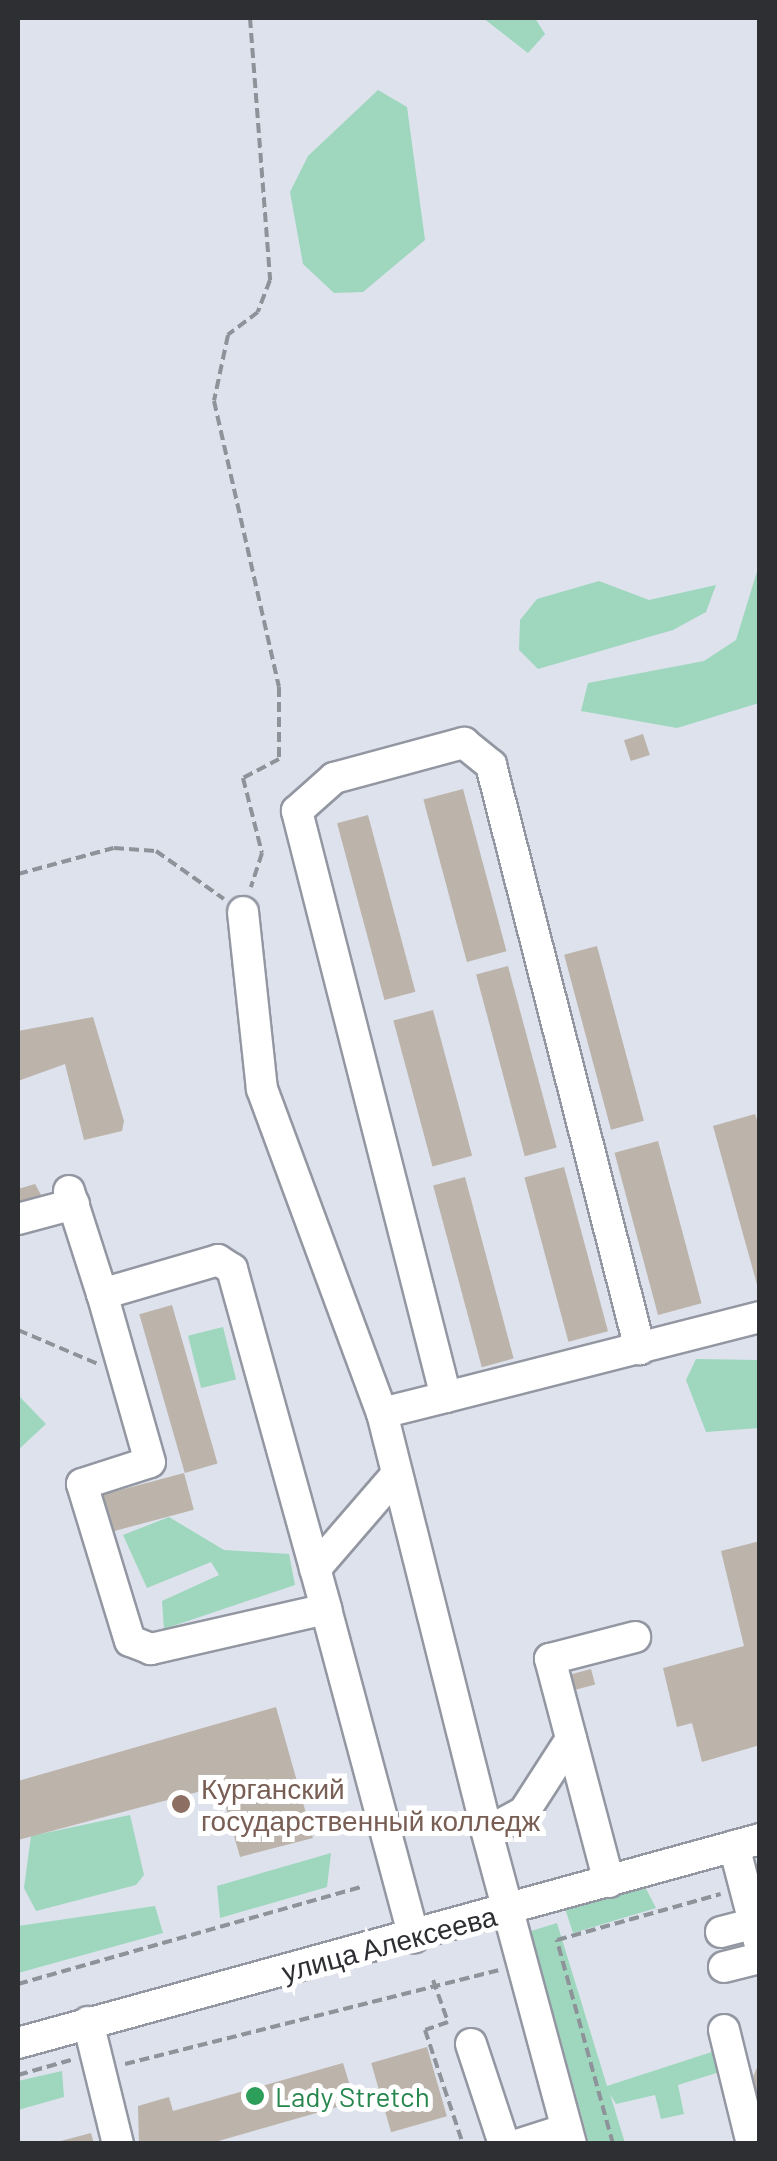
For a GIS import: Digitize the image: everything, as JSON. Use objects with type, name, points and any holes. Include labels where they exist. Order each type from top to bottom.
[{"type":"street","points":[[446,1397],[297,811],[334,778],[464,743],[491,766],[640,1348]]},
{"type":"street","points":[[243,912],[262,1089],[382,1413],[506,1911],[568,2136],[520,2144]]},
{"type":"street","points":[[18,1218],[71,1198],[150,1462],[82,1484],[130,1642],[151,1649],[326,1609]]},
{"type":"street","points":[[102,1294],[230,1264],[414,1937]]},
{"type":"street","points":[[382,1413],[760,1317]]},
{"type":"street","points":[[315,1569],[396,1474]]},
{"type":"street","points":[[609,1882],[550,1660],[634,1637]]},
{"type":"street","points":[[487,1832],[524,1812],[571,1739]]},
{"type":"street","points":[[720,1932],[758,1930],[745,1888],[746,1842]]},
{"type":"street","name":"улица Алексеева","points":[[18,2043],[414,1937],[746,1842]]},
{"type":"street","points":[[724,1967],[760,1958]]},
{"type":"street","points":[[88,2022],[118,2144]]},
{"type":"street","points":[[724,2030],[752,2144]]},
{"type":"street","points":[[472,2044],[504,2144]]},
{"type":"path","points":[[18,874],[114,848],[156,851],[243,912],[262,853],[242,778],[279,759],[280,728],[214,401],[228,335],[258,312],[270,280],[250,18]]},
{"type":"path","points":[[18,1330],[34,1344],[117,1370]]},
{"type":"path","points":[[18,1984],[364,1886]]},
{"type":"path","points":[[613,2144],[558,1940],[745,1888]]},
{"type":"path","points":[[18,2075],[98,2061],[433,1980],[498,1970]]},
{"type":"path","points":[[433,1980],[448,2022],[425,2030],[464,2144]]},
{"type":"green space","points":[[483,18],[535,18],[545,34],[528,53]]},
{"type":"green space","points":[[378,90],[407,107],[425,240],[363,292],[334,293],[303,264],[290,192],[308,156]]},
{"type":"green space","points":[[759,565],[759,703],[677,728],[581,711],[588,683],[704,661],[736,640]]},
{"type":"green space","points":[[599,581],[649,600],[716,585],[706,612],[673,630],[538,669],[519,650],[520,620],[537,599]]},
{"type":"green space","points":[[223,1327],[236,1379],[201,1388],[188,1336]]},
{"type":"green space","points":[[696,1359],[759,1360],[759,1428],[706,1432],[686,1380]]},
{"type":"green space","points":[[18,1395],[46,1424],[18,1450]]},
{"type":"green space","points":[[169,1517],[224,1550],[289,1554],[295,1585],[164,1629],[162,1601],[219,1575],[211,1562],[147,1588],[123,1535]]},
{"type":"green space","points":[[130,1815],[144,1875],[136,1885],[36,1911],[24,1888],[31,1836]]},
{"type":"green space","points":[[331,1853],[327,1887],[220,1918],[217,1886]]},
{"type":"green space","points":[[643,1883],[656,1908],[573,1933],[562,1899]]},
{"type":"green space","points":[[155,1906],[163,1933],[18,1973],[18,1926]]},
{"type":"green space","points":[[557,1923],[607,2086],[721,2049],[726,2070],[678,2085],[684,2114],[661,2119],[655,2095],[616,2104],[610,2094],[625,2143],[589,2143],[531,1931]]},
{"type":"green space","points":[[62,2071],[64,2097],[18,2110],[18,2081]]},
{"type":"building","points":[[643,734],[650,755],[631,761],[624,740]]},
{"type":"building","points":[[463,789],[506,951],[467,962],[423,800]]},
{"type":"building","points":[[368,815],[415,992],[384,1000],[337,823]]},
{"type":"building","points":[[597,946],[644,1121],[611,1130],[564,955]]},
{"type":"building","points":[[508,966],[557,1148],[525,1156],[476,975]]},
{"type":"building","points":[[433,1010],[472,1156],[432,1166],[393,1021]]},
{"type":"building","points":[[93,1017],[124,1121],[122,1131],[84,1140],[65,1064],[18,1081],[18,1031]]},
{"type":"building","points":[[755,1114],[760,1129],[758,1288],[713,1126]]},
{"type":"building","points":[[658,1141],[701,1303],[658,1315],[615,1153]]},
{"type":"building","points":[[564,1167],[608,1331],[568,1342],[524,1178]]},
{"type":"building","points":[[465,1177],[514,1359],[482,1367],[433,1186]]},
{"type":"building","points":[[35,1184],[45,1202],[18,1209],[18,1189]]},
{"type":"building","points":[[172,1305],[217,1464],[185,1473],[139,1314]]},
{"type":"building","points":[[184,1473],[194,1510],[106,1533],[96,1497]]},
{"type":"building","points":[[760,1541],[760,1745],[702,1762],[692,1723],[677,1727],[663,1668],[744,1646],[721,1551]]},
{"type":"building","points":[[591,1669],[595,1684],[566,1692],[562,1677]]},
{"type":"building","points":[[276,1707],[313,1838],[240,1857],[220,1786],[18,1840],[18,1781]]},
{"type":"building","points":[[427,2047],[447,2116],[391,2132],[371,2063]]},
{"type":"building","points":[[760,2060],[760,2122],[749,2087]]},
{"type":"building","points":[[343,2063],[355,2102],[208,2144],[139,2144],[138,2106],[169,2097],[173,2111]]},
{"type":"building","points":[[91,2133],[94,2144],[57,2144],[57,2142]]},
{"type":"place","name":"Курганский государственный колледж","points":[[181,1804]]},
{"type":"place","name":"Lady Stretch","points":[[255,2096]]}]
